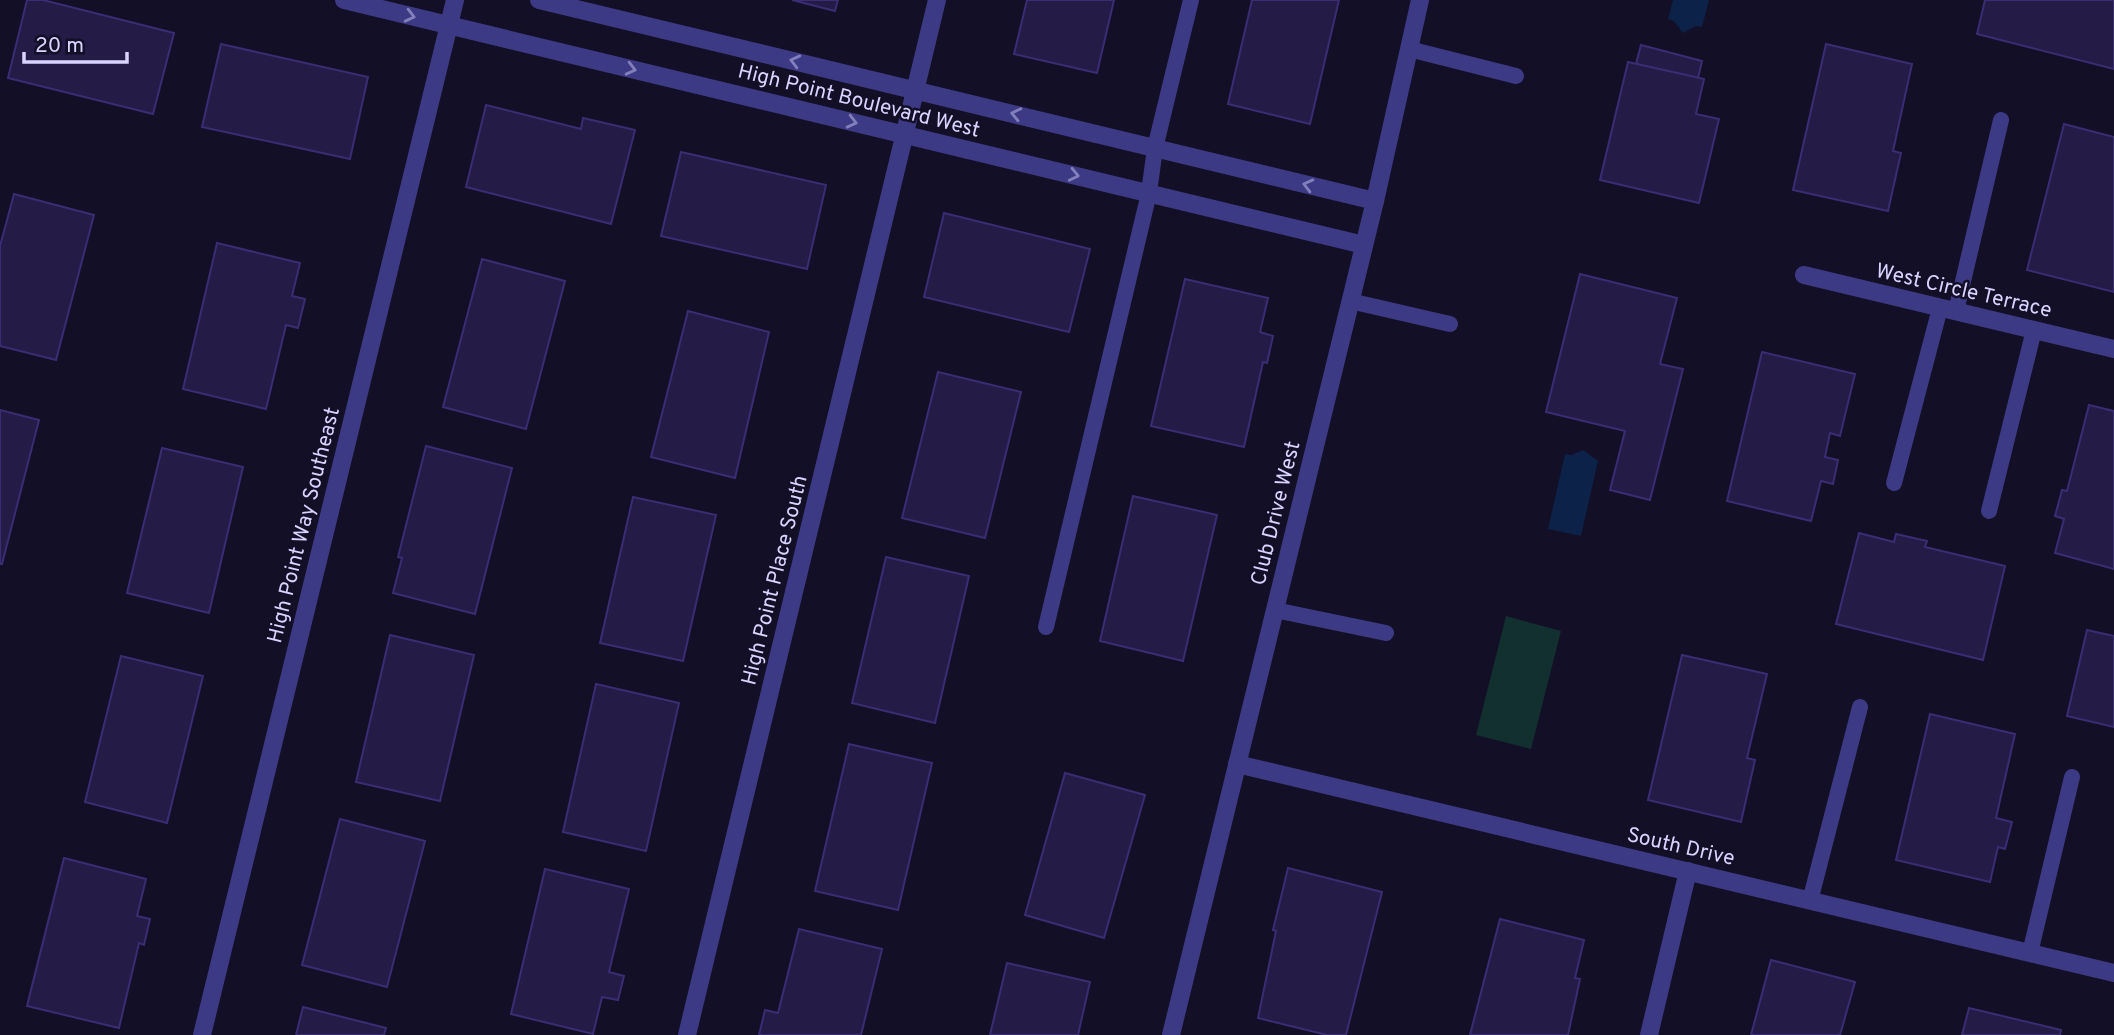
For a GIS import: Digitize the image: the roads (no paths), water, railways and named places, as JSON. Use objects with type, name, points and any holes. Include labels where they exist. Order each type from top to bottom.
[{"type":"street","name":"High Point Boulevard West","points":[[344,0],[1364,245]]},
{"type":"street","name":"High Point Way Southeast","points":[[202,1035],[455,0]]},
{"type":"street","name":"High Point Boulevard West","points":[[539,0],[1375,201]]},
{"type":"street","name":"High Point Place South","points":[[687,1035],[936,0]]},
{"type":"street","name":"Club Drive West","points":[[1171,1035],[1375,201],[1420,0]]},
{"type":"street","name":"West Circle Terrace","points":[[1804,275],[2114,349]]},
{"type":"street","name":"South Drive","points":[[1237,764],[2114,973]]},
{"type":"street","points":[[1649,1035],[1688,871]]},
{"type":"lane","points":[[1046,627],[1149,193],[1155,148],[1191,0]]},
{"type":"lane","points":[[1409,49],[1516,76]]},
{"type":"lane","points":[[1894,483],[1948,309],[2001,120]]},
{"type":"lane","points":[[1350,301],[1450,324]]},
{"type":"lane","points":[[1989,511],[2034,330]]},
{"type":"lane","points":[[1275,610],[1386,633]]},
{"type":"lane","points":[[1810,901],[1860,707]]},
{"type":"lane","points":[[2030,953],[2073,777]]},
{"type":"water","points":[[1673,0],[1709,0],[1702,27],[1696,26],[1683,33],[1674,21],[1668,19]]},
{"type":"water","points":[[1583,450],[1598,461],[1581,536],[1548,529],[1565,454],[1571,455]]}]
